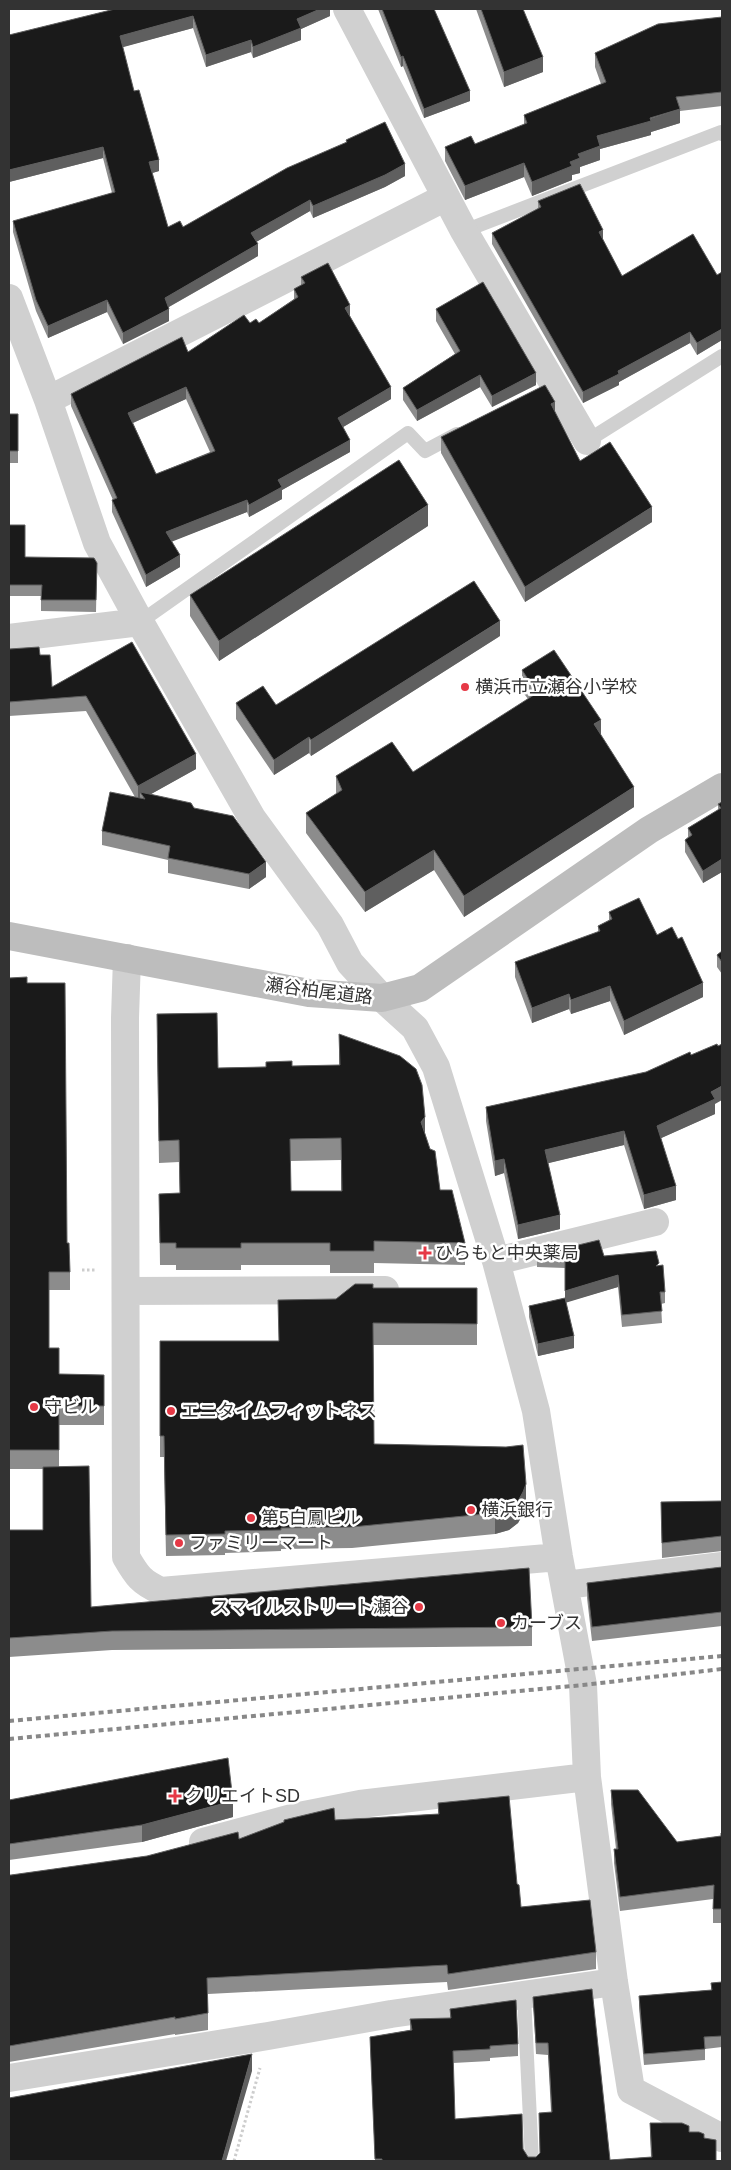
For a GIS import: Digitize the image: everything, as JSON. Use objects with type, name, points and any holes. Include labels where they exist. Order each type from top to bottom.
[{"type":"main road","name":"瀬谷柏尾道路","points":[[9,936],[309,993],[382,998],[420,988],[649,830],[722,787]]},
{"type":"street","points":[[347,9],[549,388],[587,441]]},
{"type":"street","points":[[48,400],[446,197]]},
{"type":"street","points":[[9,298],[48,400],[97,543],[140,622],[252,818],[330,925],[350,963],[382,998],[415,1028],[436,1067],[496,1261],[493,1290],[536,1411],[559,1557],[583,1685],[586,1777],[631,2090],[722,2138]]},
{"type":"street","points":[[9,638],[140,622]]},
{"type":"street","points":[[127,958],[125,1018],[126,1557],[143,1583],[161,1591],[559,1557]]},
{"type":"street","points":[[496,1261],[655,1222]]},
{"type":"street","points":[[127,1291],[414,1290]]},
{"type":"street","points":[[565,1585],[722,1566]]},
{"type":"street","points":[[182,1848],[299,1816],[360,1804],[586,1777]]},
{"type":"street","points":[[9,2078],[391,2014],[614,1982]]},
{"type":"lane","points":[[464,231],[722,133]]},
{"type":"lane","points":[[587,441],[722,356]]},
{"type":"lane","points":[[140,622],[408,433],[424,451],[467,429]]},
{"type":"lane","points":[[524,1995],[532,2161]]},
{"type":"path","points":[[234,2161],[268,2036]]},
{"type":"building","points":[[115,9],[320,9],[297,19],[301,28],[253,47],[251,40],[206,55],[193,16],[120,36],[134,91],[139,90],[159,160],[149,162],[168,227],[180,221],[183,227],[287,168],[347,142],[346,140],[385,122],[405,164],[385,175],[313,206],[310,200],[251,233],[258,244],[165,298],[169,309],[123,333],[107,300],[48,326],[36,300],[13,221],[115,192],[103,147],[9,170],[9,35]]},
{"type":"building","points":[[382,9],[434,9],[470,91],[424,109]]},
{"type":"building","points":[[481,9],[523,9],[543,57],[504,72]]},
{"type":"building","points":[[722,17],[722,92],[676,97],[680,109],[650,118],[651,121],[597,136],[600,146],[578,154],[580,158],[570,162],[572,166],[532,182],[524,163],[465,186],[445,147],[471,136],[475,144],[527,123],[524,115],[606,82],[595,53],[658,24]]},
{"type":"building","points":[[580,184],[603,230],[599,232],[622,276],[693,234],[717,275],[722,272],[722,329],[697,343],[690,332],[618,371],[619,374],[583,392],[492,233],[541,207],[538,201]]},
{"type":"building","points":[[328,263],[350,305],[345,308],[391,387],[338,418],[350,440],[278,480],[282,487],[249,505],[247,500],[166,532],[180,555],[146,575],[112,500],[117,498],[71,394],[182,337],[188,352],[244,315],[250,323],[256,319],[259,323],[298,297],[294,289],[305,283],[301,277]],"holes":[[[186,387],[215,451],[156,474],[128,413]]]},
{"type":"building","points":[[483,282],[536,373],[492,396],[480,375],[417,410],[403,388],[460,351],[436,309]]},
{"type":"building","points":[[545,385],[555,402],[551,404],[580,461],[610,442],[652,507],[525,587],[441,437]]},
{"type":"building","points":[[9,414],[18,414],[18,451],[9,451]]},
{"type":"building","points":[[399,460],[428,505],[219,641],[190,595]]},
{"type":"building","points":[[9,525],[25,525],[25,557],[94,558],[97,563],[96,600],[41,600],[42,585],[9,585]]},
{"type":"building","points":[[474,581],[500,621],[311,740],[309,737],[274,760],[236,703],[263,686],[276,705]]},
{"type":"building","points":[[132,642],[196,754],[138,786],[86,696],[9,702],[9,649],[39,647],[40,655],[50,655],[52,687]]},
{"type":"building","points":[[554,650],[601,720],[594,724],[634,787],[464,896],[434,850],[365,892],[306,813],[342,790],[336,776],[392,742],[413,772],[537,693],[522,670]]},
{"type":"building","points":[[110,792],[145,799],[140,792],[191,803],[194,808],[233,816],[266,862],[249,874],[168,858],[170,846],[102,831]]},
{"type":"building","points":[[722,802],[722,859],[703,871],[685,840],[692,835],[688,828],[721,808],[718,804]]},
{"type":"building","points":[[639,898],[657,935],[672,927],[678,939],[682,937],[703,983],[624,1021],[610,986],[571,1000],[569,994],[532,1008],[515,962],[600,931],[598,926],[612,919],[609,912]]},
{"type":"building","points":[[722,951],[722,962],[717,955]]},
{"type":"building","points":[[27,977],[27,983],[65,983],[67,1243],[69,1243],[70,1272],[49,1272],[49,1348],[59,1348],[59,1374],[104,1375],[104,1406],[59,1406],[59,1450],[9,1450],[9,978]]},
{"type":"building","points":[[217,1013],[218,1068],[266,1067],[266,1062],[292,1061],[292,1066],[340,1065],[339,1034],[400,1056],[416,1069],[422,1085],[425,1117],[421,1122],[430,1149],[435,1151],[440,1190],[452,1190],[465,1243],[374,1241],[374,1251],[330,1251],[330,1243],[241,1243],[241,1248],[176,1248],[176,1243],[160,1243],[159,1194],[180,1193],[179,1140],[159,1141],[157,1014]],"holes":[[[341,1138],[342,1191],[291,1191],[290,1139]]]},
{"type":"building","points":[[717,1044],[718,1046],[722,1044],[722,1086],[711,1092],[715,1099],[657,1126],[676,1186],[644,1195],[624,1131],[545,1150],[560,1215],[518,1225],[504,1159],[495,1161],[486,1107],[646,1072],[690,1052],[691,1055]]},
{"type":"building","points":[[599,1240],[604,1256],[656,1251],[659,1263],[656,1266],[663,1265],[665,1292],[660,1292],[662,1311],[622,1315],[618,1275],[565,1291],[565,1256],[537,1255]]},
{"type":"building","points":[[355,1284],[373,1284],[373,1288],[477,1288],[477,1324],[373,1323],[374,1444],[506,1447],[523,1445],[526,1484],[518,1501],[509,1508],[495,1513],[352,1527],[281,1528],[281,1530],[225,1531],[225,1534],[166,1535],[164,1436],[160,1436],[160,1341],[279,1341],[278,1300],[336,1299]]},
{"type":"building","points":[[565,1298],[574,1336],[538,1344],[529,1306]]},
{"type":"building","points":[[89,1466],[91,1607],[529,1568],[532,1627],[112,1631],[9,1638],[9,1530],[43,1530],[43,1467]]},
{"type":"building","points":[[722,1501],[722,1536],[662,1543],[661,1502]]},
{"type":"building","points":[[722,1567],[722,1612],[592,1627],[587,1583]]},
{"type":"building","name":"クリエイトSD","points":[[228,1758],[233,1801],[142,1825],[9,1844],[9,1800]]},
{"type":"building","points":[[611,1790],[638,1790],[677,1842],[721,1836],[722,1833],[722,1909],[713,1909],[714,1885],[620,1897],[614,1849],[618,1849]]},
{"type":"building","points":[[509,1796],[517,1884],[519,1885],[521,1907],[590,1900],[596,1952],[448,1974],[447,1965],[207,1978],[208,2013],[9,2046],[9,1875],[147,1856],[238,1832],[239,1839],[284,1822],[284,1820],[334,1808],[335,1820],[439,1814],[438,1803]]},
{"type":"building","points":[[722,1982],[722,2036],[704,2037],[705,2049],[644,2054],[639,1996],[712,1990],[711,1983]]},
{"type":"building","points":[[592,1989],[610,2160],[652,2157],[650,2123],[682,2123],[689,2126],[689,2132],[699,2132],[704,2134],[704,2138],[716,2140],[716,2161],[382,2161],[382,2159],[375,2159],[370,2037],[412,2030],[410,2019],[451,2018],[450,2009],[516,2000],[518,2044],[490,2046],[490,2049],[453,2051],[455,2119],[522,2114],[523,2149],[528,2157],[536,2157],[540,2153],[539,2113],[552,2112],[548,2043],[536,2043],[533,1997]]},
{"type":"building","points":[[252,2054],[222,2161],[9,2161],[9,2098]]},
{"type":"railway","points":[[9,1721],[722,1656]]},
{"type":"railway","points":[[9,1739],[583,1685],[722,1669]]},
{"type":"place","name":"横浜市立瀬谷小学校","points":[[465,687]]},
{"type":"place","name":"ひらもと中央薬局","points":[[425,1253]]},
{"type":"place","name":"守ビル","points":[[34,1407]]},
{"type":"place","name":"エニタイムフィットネス","points":[[171,1411]]},
{"type":"place","name":"横浜銀行","points":[[471,1510]]},
{"type":"place","name":"第5白鳳ビル","points":[[251,1518]]},
{"type":"place","name":"ファミリーマート","points":[[179,1543]]},
{"type":"place","name":"スマイルストリート瀬谷","points":[[419,1607]]},
{"type":"place","name":"カーブス","points":[[501,1623]]},
{"type":"place","name":"クリエイトSD","points":[[175,1796]]}]
